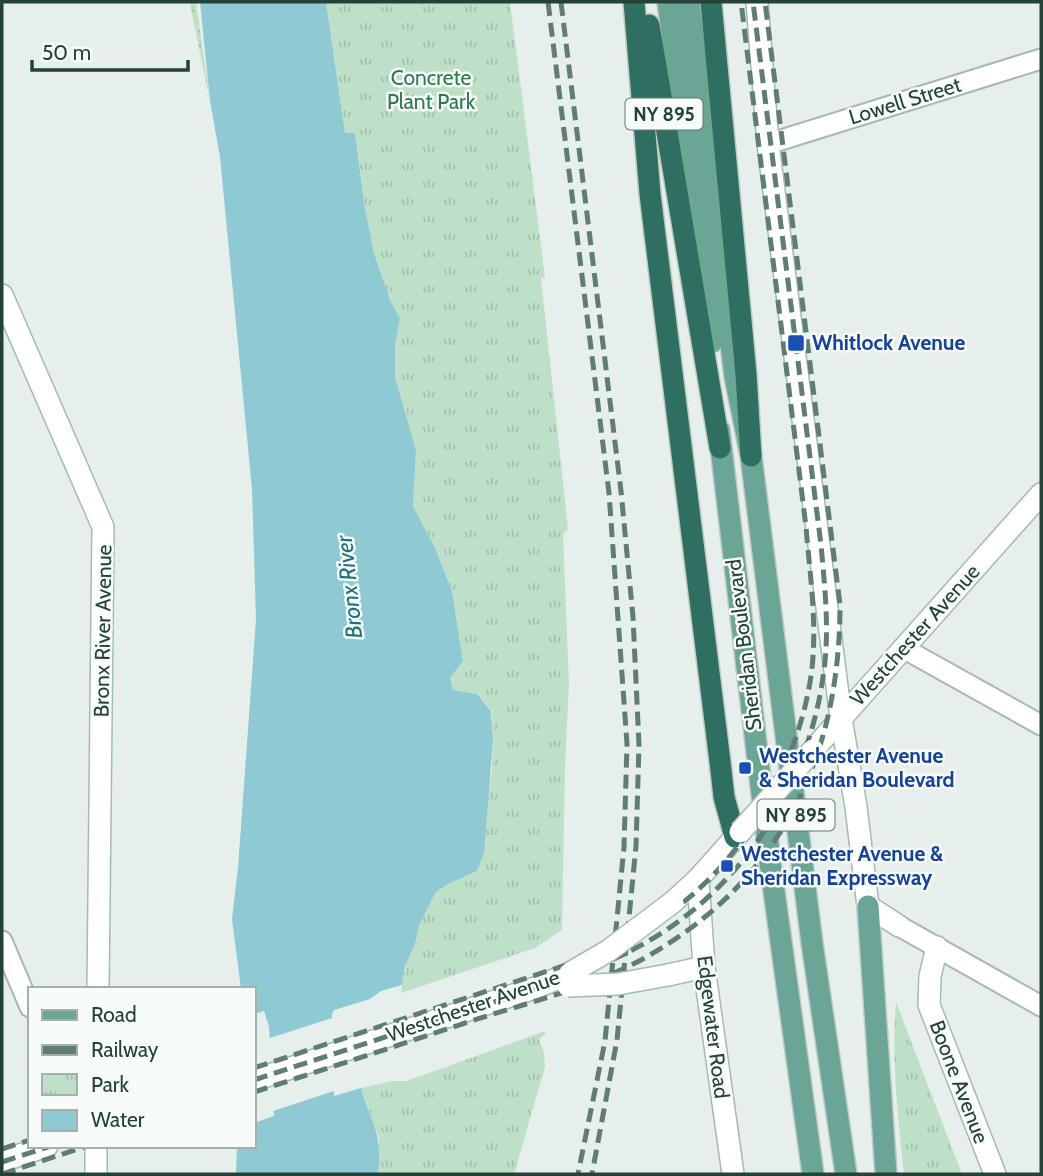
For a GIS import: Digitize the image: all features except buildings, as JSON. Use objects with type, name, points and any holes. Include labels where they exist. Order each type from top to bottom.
[{"type":"highway","points":[[634,2],[650,194],[724,797],[737,834]]},
{"type":"highway","name":"NY 895","points":[[646,2],[720,448]]},
{"type":"highway","name":"NY 895","points":[[711,2],[746,374],[751,456]]},
{"type":"main road","name":"Sheridan Boulevard","points":[[668,2],[715,366],[720,448],[770,862],[813,1174]]},
{"type":"main road","name":"Sheridan Boulevard","points":[[689,2],[733,364],[751,456],[810,930],[846,1174]]},
{"type":"main road","points":[[757,2],[768,144],[867,906],[886,1174]]},
{"type":"main road","name":"Bronx River Avenue","points":[[2,295],[103,527],[96,987]]},
{"type":"main road","name":"Westchester Avenue","points":[[569,980],[673,902],[698,879],[1041,494]]},
{"type":"main road","name":"Edgewater Road","points":[[698,879],[704,967],[733,1174]]},
{"type":"main road","points":[[867,906],[899,926]]},
{"type":"main road","name":"Boone Avenue","points":[[937,947],[930,976],[929,1005],[995,1174]]},
{"type":"main road","name":"Westchester Avenue","points":[[261,1077],[538,987],[569,980],[618,984],[704,967]]},
{"type":"main road","points":[[2,1161],[41,1148]]},
{"type":"main road","points":[[96,1148],[96,1174]]},
{"type":"street","name":"Lowell Street","points":[[768,144],[1041,59]]},
{"type":"street","points":[[903,648],[1041,725]]},
{"type":"street","points":[[899,926],[1041,1006]]},
{"type":"street","points":[[2,941],[28,1000]]},
{"type":"green space","points":[[190,2],[196,2],[210,101],[192,14]]},
{"type":"green space","name":"Concrete Plant Park","points":[[326,2],[510,2],[545,277],[541,278],[568,529],[563,534],[569,684],[562,930],[535,948],[401,993],[404,969],[416,941],[419,925],[436,892],[477,871],[492,770],[492,711],[477,694],[453,690],[450,678],[463,661],[452,591],[436,550],[413,506],[416,450],[395,377],[395,346],[400,318],[390,300],[374,253],[355,133],[345,134]]},
{"type":"green space","points":[[896,1002],[962,1174],[904,1174],[895,1067]]},
{"type":"green space","points":[[545,1031],[539,1039],[545,1067],[514,1174],[378,1174],[379,1139],[361,1088],[392,1081],[407,1081]]},
{"type":"water","name":"Bronx River","points":[[200,2],[326,2],[345,133],[355,133],[374,253],[390,300],[400,318],[395,346],[395,377],[416,450],[413,506],[436,550],[452,591],[463,661],[450,678],[453,690],[477,694],[491,711],[493,740],[484,853],[477,871],[436,892],[419,925],[416,941],[404,969],[402,985],[334,1010],[332,1014],[334,1096],[361,1088],[378,1139],[378,1174],[236,1174],[237,1148],[256,1148],[256,1122],[274,1116],[269,1027],[264,1011],[256,1013],[256,987],[241,987],[232,919],[256,619],[252,489],[220,157],[210,101]]},
{"type":"pier","points":[[335,1017],[337,1090],[270,1112],[267,1039]]},
{"type":"railway","points":[[548,2],[609,493],[627,744],[624,847],[605,1041],[578,1174]]},
{"type":"railway","points":[[561,2],[621,491],[633,617],[639,745],[636,846],[617,1040],[592,1174]]},
{"type":"railway","points":[[256,1067],[566,965],[635,934],[687,900],[714,874],[760,815],[778,781],[793,747],[804,711],[813,658],[814,620],[806,527],[741,2]]},
{"type":"railway","points":[[256,1079],[551,984],[634,949],[671,927],[705,900],[735,870],[761,836],[783,799],[801,760],[815,719],[823,677],[826,611],[821,545],[753,2]]},
{"type":"railway","points":[[256,1091],[557,994],[600,979],[641,960],[689,929],[730,894],[765,855],[792,812],[813,765],[828,715],[837,661],[840,605],[765,2]]},
{"type":"railway","points":[[2,1149],[28,1141]]},
{"type":"railway","points":[[2,1162],[45,1148]]},
{"type":"railway","points":[[2,1174],[81,1148]]},
{"type":"place","name":"Whitlock Avenue","points":[[796,343]]},
{"type":"place","name":"Westchester Avenue & Sheridan Boulevard","points":[[745,768]]},
{"type":"place","name":"Westchester Avenue & Sheridan Expressway","points":[[727,866]]}]
